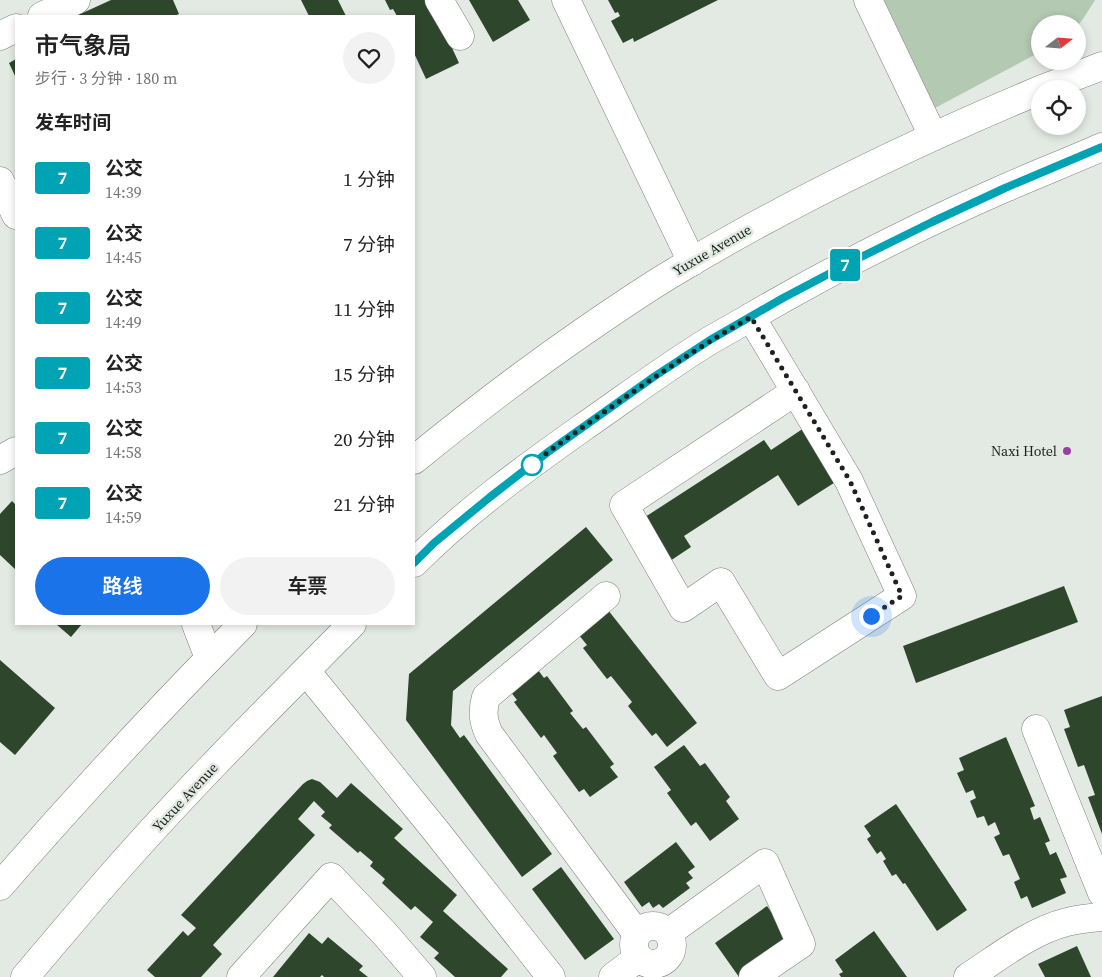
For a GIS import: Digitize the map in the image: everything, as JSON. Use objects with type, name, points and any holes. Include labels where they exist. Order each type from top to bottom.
[{"type":"main road","points":[[42,12],[76,0]]},
{"type":"main road","points":[[439,0],[460,36]]},
{"type":"main road","points":[[566,0],[692,262]]},
{"type":"main road","points":[[868,0],[933,136]]},
{"type":"main road","points":[[0,36],[15,28]]},
{"type":"main road","points":[[1072,77],[1102,44]]},
{"type":"main road","name":"Yuxue Avenue","points":[[1064,80],[1102,66]]},
{"type":"main road","name":"Yuxue Avenue","points":[[415,459],[502,390],[557,350],[613,311],[692,262],[746,230],[823,189],[933,136],[1031,93]]},
{"type":"main road","points":[[415,562],[441,537],[548,452],[655,376],[710,340],[783,298],[932,222],[1005,188],[1101,148]]},
{"type":"main road","points":[[0,180],[15,213]]},
{"type":"main road","points":[[751,317],[850,481],[902,596],[778,676],[721,582],[683,608],[624,505],[796,392]]},
{"type":"main road","points":[[0,460],[15,452]]},
{"type":"main road","points":[[606,596],[486,697],[483,707],[483,718],[489,734],[651,958],[663,962],[669,956],[672,949],[672,940],[668,933],[765,863],[801,944],[753,977]]},
{"type":"main road","points":[[196,625],[209,658]]},
{"type":"main road","points":[[0,886],[94,780],[242,625]]},
{"type":"main road","name":"Yuxue Avenue","points":[[25,977],[127,859],[351,625]]},
{"type":"main road","points":[[306,671],[551,977]]},
{"type":"main road","points":[[1036,729],[1102,893]]},
{"type":"main road","points":[[241,977],[331,877],[385,934],[422,977]]},
{"type":"main road","points":[[968,977],[1024,940],[1044,930],[1082,918],[1102,917]]},
{"type":"main road","points":[[612,977],[651,958]]},
{"type":"green space","points":[[884,0],[1095,0],[1086,15],[1031,15],[1031,57],[935,108]]},
{"type":"building","points":[[111,0],[173,0],[179,14],[176,15],[78,15]]},
{"type":"building","points":[[301,0],[338,0],[346,15],[308,15]]},
{"type":"building","points":[[385,0],[430,0],[459,63],[426,79],[415,55],[415,15],[396,15],[393,9],[390,10]]},
{"type":"building","points":[[469,0],[518,0],[530,20],[493,42]]},
{"type":"building","points":[[608,0],[718,0],[634,42],[633,38],[623,43],[611,21],[620,16],[618,12],[615,13]]},
{"type":"building","points":[[15,60],[15,76],[9,63]]},
{"type":"building","points":[[804,428],[837,481],[798,506],[778,475],[684,536],[691,547],[670,561],[642,519],[764,440],[771,450]]},
{"type":"building","points":[[12,501],[15,504],[15,569],[0,555],[0,514]]},
{"type":"building","points":[[586,527],[613,560],[453,691],[451,725],[460,738],[464,735],[552,854],[522,877],[406,720],[409,674]]},
{"type":"building","points":[[1064,586],[1078,622],[916,683],[903,646]]},
{"type":"building","points":[[608,610],[697,723],[667,747],[656,733],[652,736],[628,706],[632,702],[611,676],[607,679],[583,648],[587,645],[578,634]]},
{"type":"building","points":[[57,625],[81,625],[71,637]]},
{"type":"building","points":[[0,660],[55,708],[15,755],[0,742]]},
{"type":"building","points":[[538,670],[544,678],[547,676],[573,711],[570,713],[583,729],[586,727],[614,764],[610,767],[618,777],[590,797],[584,789],[579,792],[553,756],[557,753],[544,735],[541,738],[514,702],[517,700],[510,691]]},
{"type":"building","points":[[1102,696],[1102,834],[1088,797],[1095,795],[1084,765],[1078,767],[1064,729],[1070,727],[1064,710]]},
{"type":"building","points":[[1006,737],[1035,806],[1030,808],[1034,820],[1040,817],[1050,841],[1045,843],[1050,855],[1056,852],[1067,877],[1060,879],[1066,893],[1032,908],[1027,896],[1021,899],[1014,882],[1020,879],[1009,854],[1003,856],[994,837],[1000,834],[995,822],[988,826],[984,816],[977,818],[970,801],[976,798],[973,790],[966,793],[957,773],[964,770],[959,758]]},
{"type":"building","points":[[684,745],[700,766],[705,763],[730,797],[726,801],[739,819],[710,841],[696,822],[691,826],[667,793],[671,790],[654,767]]},
{"type":"building","points":[[312,779],[320,782],[337,798],[351,783],[403,829],[394,838],[457,895],[443,911],[508,969],[501,977],[455,977],[434,958],[439,953],[420,937],[433,922],[415,906],[411,910],[382,883],[385,879],[370,866],[373,862],[360,851],[358,853],[329,828],[332,825],[321,816],[325,812],[314,801],[298,819],[315,835],[213,945],[222,954],[201,977],[155,977],[147,970],[183,931],[188,936],[196,928],[181,915],[303,784]]},
{"type":"building","points":[[896,804],[967,910],[937,931],[905,883],[903,884],[896,874],[892,876],[883,861],[886,859],[881,851],[877,854],[867,839],[871,836],[864,826]]},
{"type":"building","points":[[676,842],[695,867],[688,872],[693,878],[686,883],[690,888],[663,908],[659,904],[653,908],[649,902],[642,907],[624,882]]},
{"type":"building","points":[[561,867],[614,939],[585,960],[532,889]]},
{"type":"building","points":[[767,906],[791,940],[739,977],[715,943]]},
{"type":"building","points":[[874,931],[907,977],[841,977],[839,974],[843,972],[835,960]]},
{"type":"building","points":[[309,933],[322,944],[328,937],[363,966],[359,970],[368,977],[324,977],[322,975],[320,977],[273,977]]},
{"type":"building","points":[[1077,946],[1091,977],[1045,977],[1038,964]]},
{"type":"bus line","name":"7","points":[[415,562],[434,543],[548,452],[655,376],[710,340],[783,298],[932,222],[1005,188],[1102,147]]},
{"type":"place","name":"Naxi Hotel","points":[[1067,451]]},
{"type":"route","points":[[532,465],[655,376],[710,340],[751,317],[850,481],[902,596],[871,616]]}]
